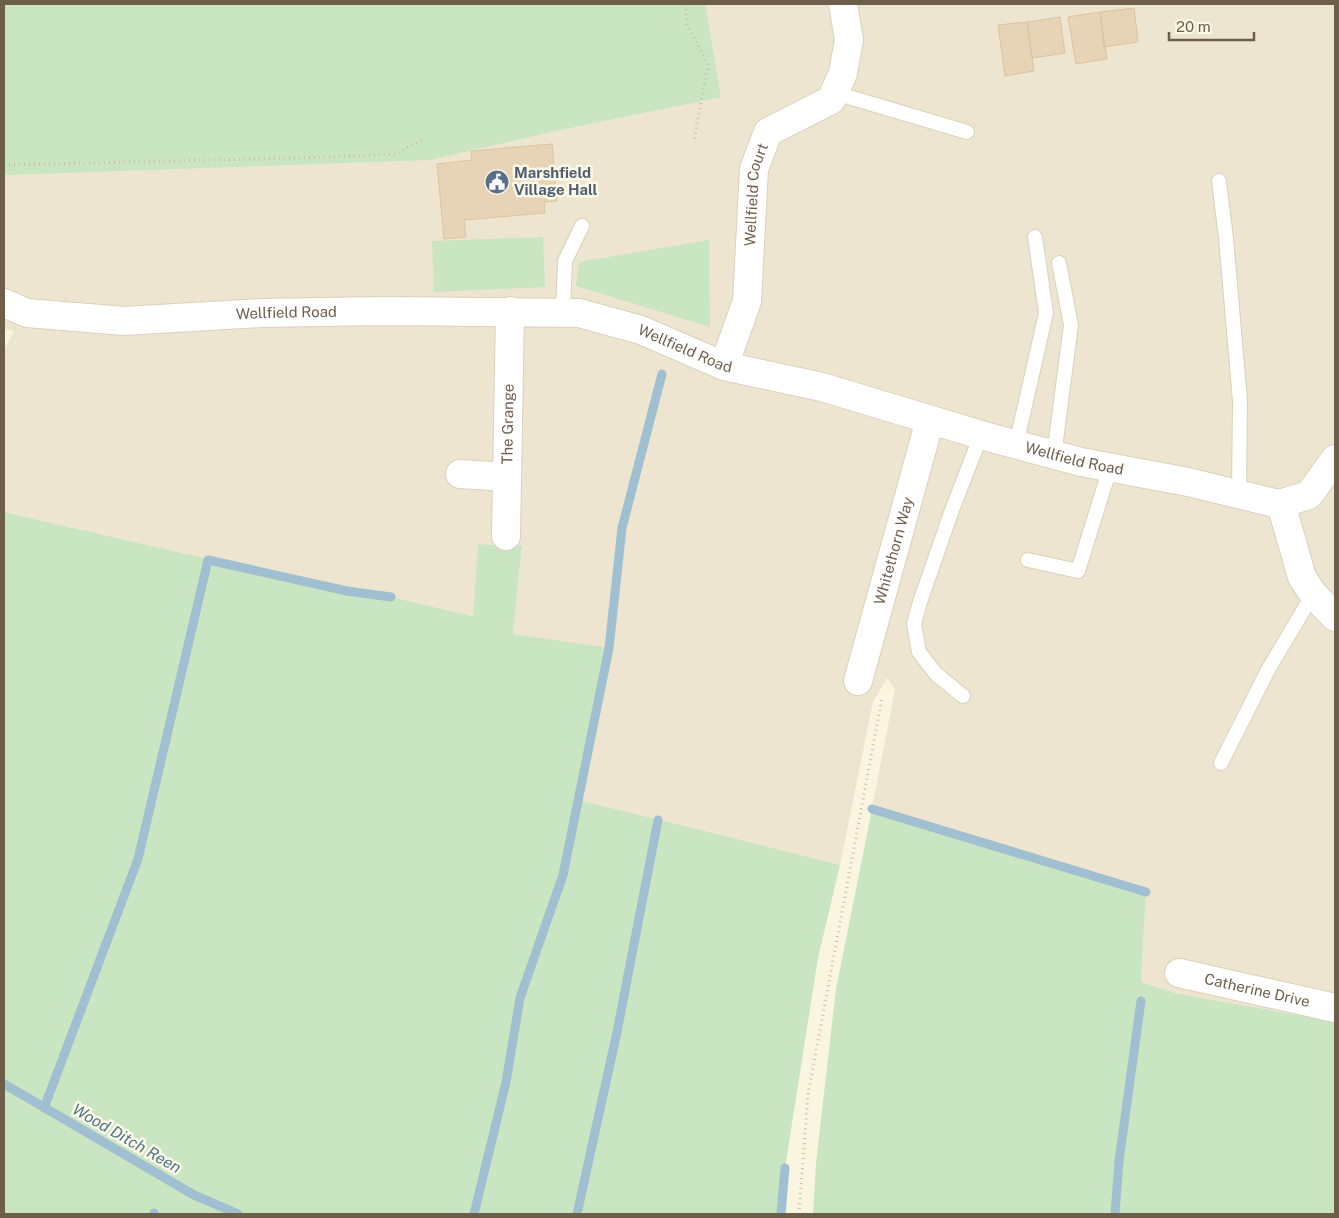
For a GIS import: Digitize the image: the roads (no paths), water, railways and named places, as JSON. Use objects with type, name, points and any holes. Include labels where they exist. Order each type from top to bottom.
[{"type":"street","name":"Wellfield Court","points":[[724,366],[747,301],[754,169],[768,132],[831,100],[843,73],[849,40],[844,4]]},
{"type":"street","name":"Wellfield Road","points":[[4,303],[27,313],[124,321],[262,313],[510,311],[579,313],[642,330],[724,366],[822,387],[1054,455],[1110,468],[1188,482],[1281,504]]},
{"type":"street","name":"The Grange","points":[[506,536],[510,311]]},
{"type":"street","name":"Whitethorn Way","points":[[858,681],[930,420]]},
{"type":"street","points":[[1335,459],[1309,494],[1281,504],[1302,577],[1313,594],[1335,617]]},
{"type":"street","points":[[460,474],[507,477]]},
{"type":"street","name":"Catherine Drive","points":[[1179,973],[1335,1008]]},
{"type":"lane","points":[[835,92],[967,132]]},
{"type":"lane","points":[[1219,181],[1226,238],[1240,401],[1239,494]]},
{"type":"lane","points":[[563,313],[565,261],[582,226]]},
{"type":"lane","points":[[1016,445],[1046,314],[1035,237]]},
{"type":"lane","points":[[1054,455],[1071,325],[1059,263]]},
{"type":"lane","points":[[963,696],[936,674],[919,652],[914,624],[952,510],[981,435]]},
{"type":"lane","points":[[1028,560],[1078,571],[1110,468]]},
{"type":"lane","points":[[1221,763],[1268,670],[1313,594]]},
{"type":"waterway","points":[[474,1214],[506,1082],[520,998],[563,875],[609,648],[622,528],[662,374]]},
{"type":"waterway","points":[[44,1108],[138,859],[208,560],[347,591],[391,597]]},
{"type":"waterway","points":[[872,809],[1146,892]]},
{"type":"waterway","points":[[577,1214],[617,1032],[658,820]]},
{"type":"waterway","points":[[1115,1214],[1119,1161],[1141,1001]]},
{"type":"waterway","name":"Wood Ditch Reen","points":[[4,1084],[194,1195],[238,1214]]},
{"type":"waterway","points":[[781,1214],[785,1168]]},
{"type":"place","name":"Marshfield Village Hall","points":[[497,182]]}]
